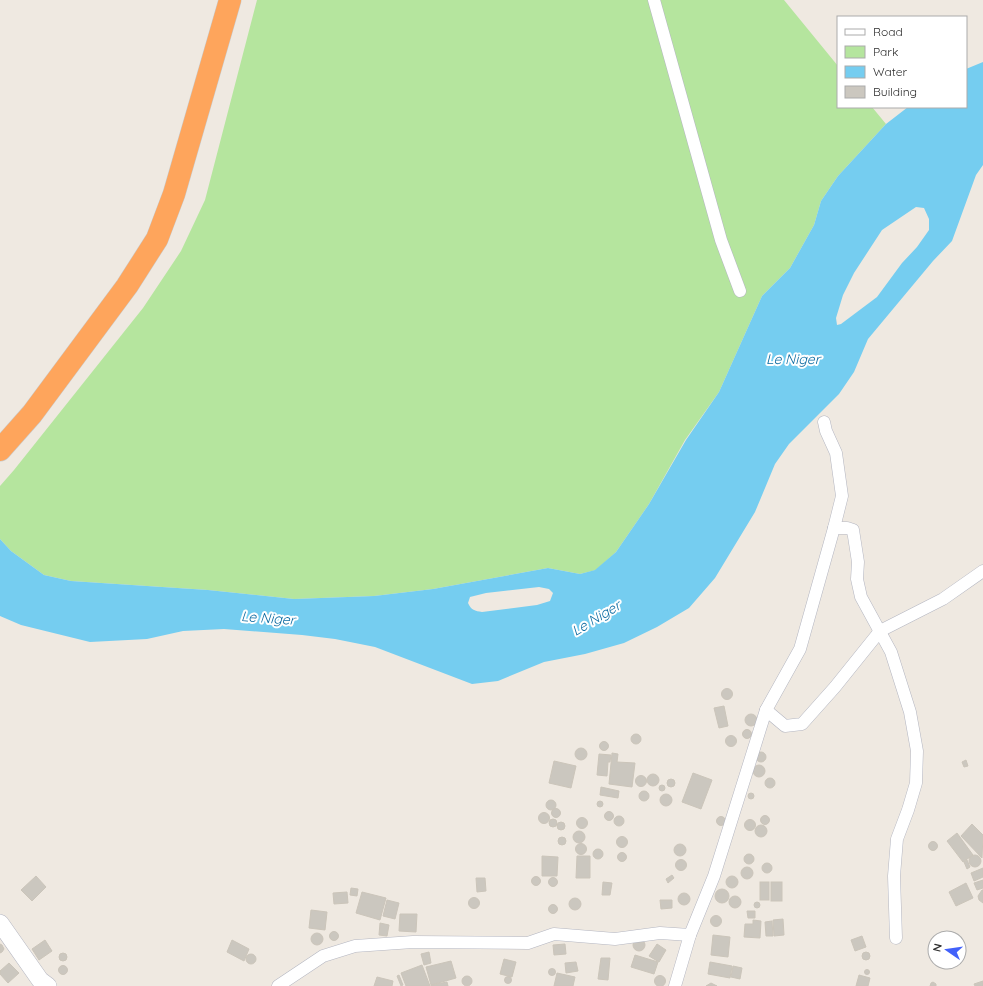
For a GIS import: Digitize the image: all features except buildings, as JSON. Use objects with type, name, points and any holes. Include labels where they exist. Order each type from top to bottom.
[{"type":"highway","points":[[0,450],[32,414],[128,286],[157,239],[174,194],[230,0]]},
{"type":"street","points":[[654,0],[721,240],[740,291]]},
{"type":"street","points":[[676,986],[690,935],[714,876],[766,710],[800,649],[834,528],[842,496],[836,453],[826,431],[824,422]]},
{"type":"street","points":[[834,528],[847,528],[853,530],[858,562],[857,579],[861,597],[892,652],[910,712],[917,751],[916,783],[897,839],[894,876],[896,938]]},
{"type":"street","points":[[766,710],[785,726],[802,724],[835,688],[880,631],[943,599],[983,571]]},
{"type":"street","points":[[0,923],[40,980],[48,986]]},
{"type":"street","points":[[278,986],[323,956],[355,946],[413,942],[528,943],[554,934],[615,940],[660,933],[690,935]]},
{"type":"green space","points":[[257,0],[784,0],[837,65],[837,108],[873,108],[886,124],[838,176],[821,201],[814,225],[790,268],[762,296],[719,392],[685,440],[649,504],[616,552],[596,570],[580,574],[548,568],[433,589],[374,596],[294,599],[208,590],[71,581],[44,575],[11,551],[0,539],[0,486],[143,308],[181,251],[205,200]]},
{"type":"water","name":"Le Niger","points":[[983,62],[983,165],[976,175],[952,241],[933,261],[868,339],[854,372],[839,394],[789,444],[775,464],[755,512],[715,578],[689,608],[657,627],[624,643],[585,654],[544,662],[498,681],[472,684],[375,647],[335,639],[224,629],[183,631],[147,639],[90,642],[21,625],[0,616],[0,539],[11,551],[44,575],[71,581],[208,590],[294,599],[374,596],[433,589],[548,568],[580,574],[595,570],[616,552],[649,504],[686,440],[719,392],[762,296],[790,268],[814,225],[821,201],[838,176],[886,124],[907,108],[967,108],[967,69]],"holes":[[[916,207],[924,208],[929,219],[929,230],[917,247],[902,263],[877,297],[841,324],[837,325],[836,318],[843,295],[854,273],[882,230]],[[539,587],[549,589],[553,593],[550,601],[537,605],[482,612],[474,610],[468,603],[470,597],[486,593]]]}]
